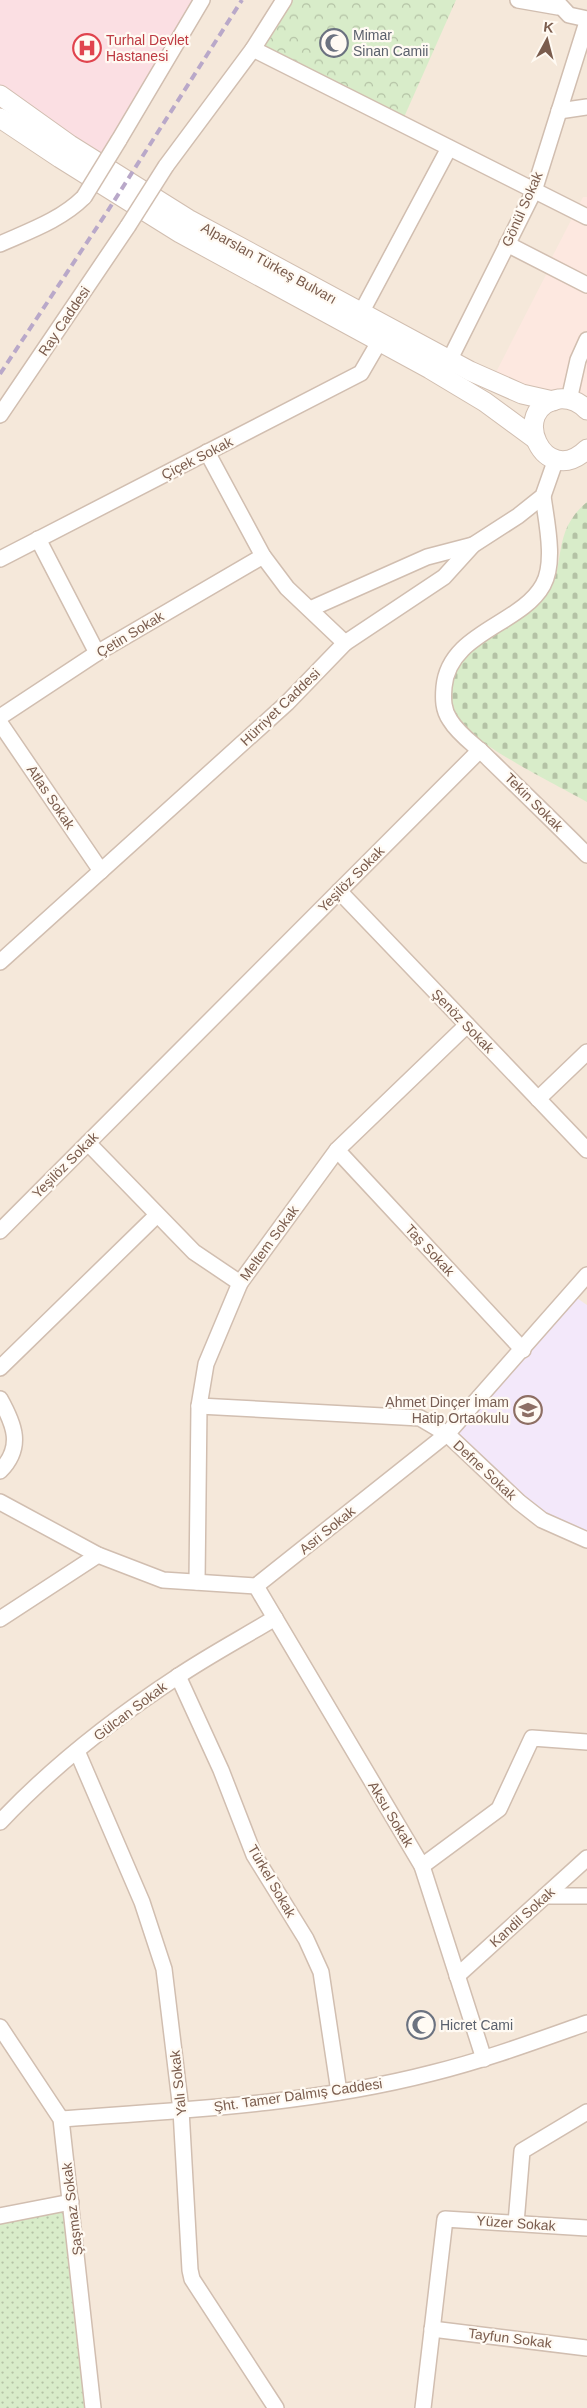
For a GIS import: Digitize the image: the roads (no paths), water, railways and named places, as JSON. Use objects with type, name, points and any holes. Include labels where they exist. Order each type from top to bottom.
[{"type":"street","points":[[0,244],[67,212],[84,197],[202,0]]},
{"type":"street","name":"Ray Caddesi","points":[[0,415],[128,226],[166,166],[253,49],[284,0]]},
{"type":"street","points":[[518,0],[556,3],[575,18],[587,20]]},
{"type":"street","name":"Gönül Sokak","points":[[449,361],[534,191],[587,20]]},
{"type":"street","points":[[253,49],[587,217]]},
{"type":"street","name":"Alparslan Türkeş Bulvarı","points":[[0,95],[104,166],[188,219],[449,361],[522,394],[577,402],[587,410]]},
{"type":"street","points":[[559,111],[587,107]]},
{"type":"street","name":"Alparslan Türkeş Bulvarı","points":[[0,118],[180,233],[485,402],[534,438],[542,451],[556,459]]},
{"type":"street","points":[[361,313],[449,148]]},
{"type":"street","points":[[507,244],[587,285]]},
{"type":"street","points":[[534,438],[534,423],[538,413],[561,400],[587,340]]},
{"type":"street","name":"Çiçek Sokak","points":[[0,559],[361,374],[379,342]]},
{"type":"street","points":[[208,452],[262,556],[287,588],[345,643]]},
{"type":"street","points":[[480,750],[455,728],[448,717],[444,699],[446,671],[458,653],[538,594],[548,570],[549,542],[543,496],[556,459],[583,456]]},
{"type":"street","name":"Hürriyet Caddesi","points":[[0,962],[287,703],[345,643],[444,577],[473,545],[518,516],[543,496]]},
{"type":"street","points":[[38,540],[97,653]]},
{"type":"street","points":[[310,609],[428,556],[473,545]]},
{"type":"street","name":"Çetin Sokak","points":[[0,717],[97,653],[262,556]]},
{"type":"street","name":"Atlas Sokak","points":[[0,723],[101,871]]},
{"type":"street","name":"Tekin Sokak","points":[[480,750],[587,855]]},
{"type":"street","name":"Yeşilöz Sokak","points":[[0,1231],[480,750]]},
{"type":"street","name":"Şenöz Sokak","points":[[339,891],[587,1150]]},
{"type":"street","name":"Meltem Sokak","points":[[197,1582],[199,1406],[206,1364],[240,1283],[337,1150],[467,1025]]},
{"type":"street","points":[[538,1099],[587,1052]]},
{"type":"street","points":[[88,1143],[194,1252],[240,1283]]},
{"type":"street","name":"Taş Sokak","points":[[337,1150],[523,1350]]},
{"type":"street","points":[[0,1368],[156,1215]]},
{"type":"street","name":"Asri Sokak","points":[[256,1586],[447,1434],[523,1350],[587,1275]]},
{"type":"street","points":[[0,1399],[14,1429],[15,1440],[11,1454],[0,1471]]},
{"type":"street","name":"Defne Sokak","points":[[199,1406],[420,1418],[447,1434],[519,1502],[535,1514],[563,1531],[587,1540]]},
{"type":"street","points":[[0,1502],[98,1555],[163,1580],[256,1586]]},
{"type":"street","points":[[0,1619],[98,1555]]},
{"type":"street","name":"Aksu Sokak","points":[[256,1586],[422,1866],[484,2059]]},
{"type":"street","name":"Gülcan Sokak","points":[[0,1822],[77,1751],[137,1704],[178,1676],[275,1618]]},
{"type":"street","name":"Türkel Sokak","points":[[178,1676],[221,1770],[254,1855],[306,1939],[320,1972],[339,2092]]},
{"type":"street","points":[[422,1866],[499,1809],[532,1738],[587,1742]]},
{"type":"street","name":"Yalı Sokak","points":[[77,1751],[142,1902],[164,1969],[181,2110],[192,2278],[276,2408]]},
{"type":"street","name":"Kandil Sokak","points":[[457,1976],[587,1858]]},
{"type":"street","points":[[545,1896],[587,1896]]},
{"type":"street","name":"Şht. Tamer Dalmış Caddesi","points":[[61,2119],[181,2110],[339,2092],[424,2076],[484,2059],[587,2023]]},
{"type":"street","name":"Şaşmaz Sokak","points":[[0,2027],[61,2119],[94,2408]]},
{"type":"street","points":[[516,2223],[522,2151],[586,2113]]},
{"type":"street","points":[[0,2216],[71,2202]]},
{"type":"street","name":"Yüzer Sokak","points":[[432,2329],[445,2218],[587,2228]]},
{"type":"street","points":[[423,2408],[432,2329]]},
{"type":"street","name":"Tayfun Sokak","points":[[432,2329],[587,2348]]},
{"type":"railway","points":[[0,374],[107,212],[242,0]]},
{"type":"place","name":"Mimar Sinan Camii","points":[[334,43]]},
{"type":"place","name":"Turhal Devlet Hastanesi","points":[[87,48]]},
{"type":"place","name":"Ahmet Dinçer İmam Hatip Ortaokulu","points":[[528,1410]]},
{"type":"place","name":"Hicret Cami","points":[[421,2025]]}]
